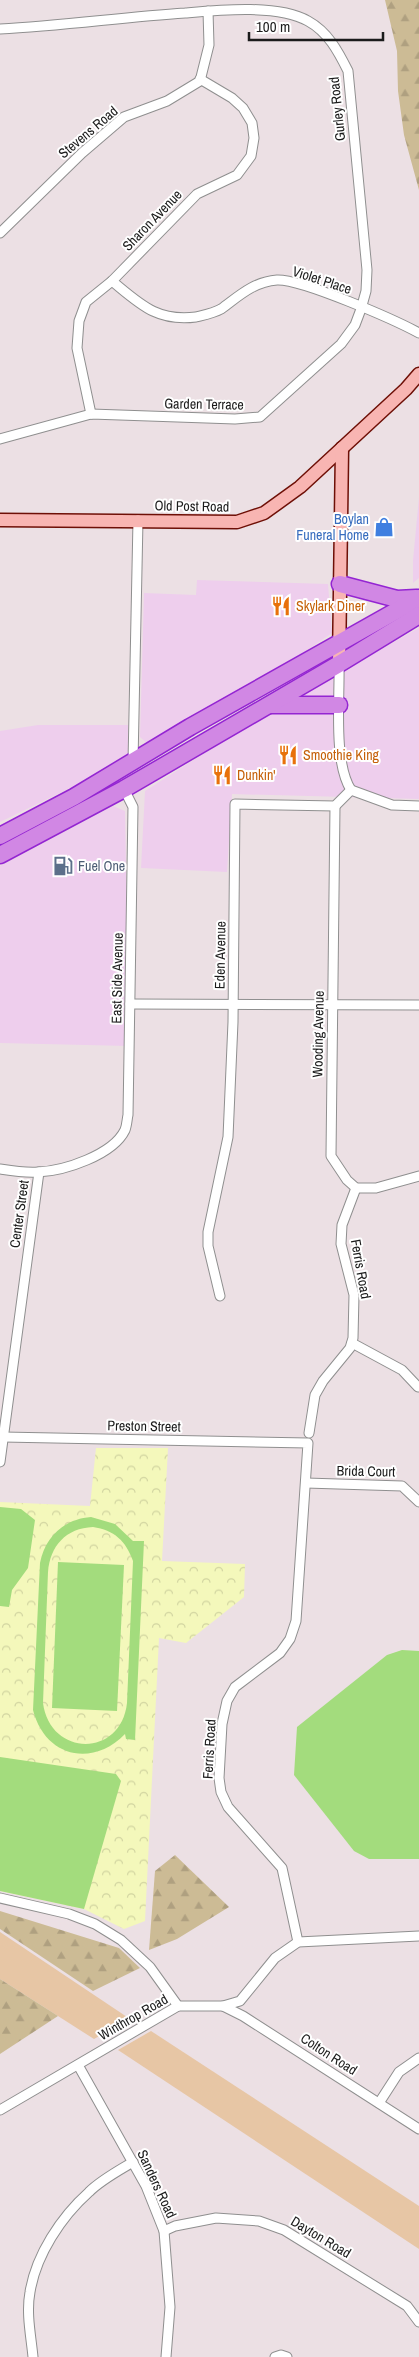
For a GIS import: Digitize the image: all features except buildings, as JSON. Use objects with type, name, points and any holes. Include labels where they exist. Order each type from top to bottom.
[{"type":"highway","points":[[340,584],[419,604]]},
{"type":"highway","points":[[0,836],[74,797],[276,678],[419,604]]},
{"type":"highway","points":[[0,855],[124,789],[339,664],[419,604]]},
{"type":"highway","points":[[268,705],[339,706]]},
{"type":"street","name":"Gurley Road","points":[[0,29],[42,27],[116,18],[208,11],[239,5],[306,20],[322,30],[336,48],[348,71],[367,270],[366,291],[362,308]]},
{"type":"street","points":[[200,79],[208,45],[208,11]]},
{"type":"street","name":"Stevens Road","points":[[0,233],[82,153],[124,117],[167,102],[200,79]]},
{"type":"street","name":"Sharon Avenue","points":[[91,414],[77,348],[79,321],[86,302],[112,281],[197,194],[237,175],[251,156],[254,138],[252,123],[243,108],[232,98],[200,79]]},
{"type":"street","name":"Violet Place","points":[[112,281],[142,306],[167,317],[189,317],[219,310],[245,290],[264,283],[280,280],[309,287],[401,323],[419,333]]},
{"type":"street","name":"Garden Terrace","points":[[0,438],[91,414],[235,419],[260,417],[341,344],[355,325],[362,308]]},
{"type":"street","name":"Old Post Road","points":[[0,520],[237,522],[264,513],[300,487],[406,389],[419,374]]},
{"type":"street","points":[[342,448],[339,706],[340,756],[344,779],[351,790],[392,805],[419,806]]},
{"type":"street","points":[[133,762],[138,520]]},
{"type":"street","name":"East Side Avenue","points":[[39,1172],[52,1171],[98,1156],[117,1140],[125,1130],[128,1115],[133,807],[124,789]]},
{"type":"street","points":[[335,806],[351,790]]},
{"type":"street","name":"Eden Avenue","points":[[220,1296],[208,1246],[208,1232],[228,1137],[233,1004],[235,804],[335,806]]},
{"type":"street","name":"Wooding Avenue","points":[[335,806],[331,1156],[347,1180],[356,1188]]},
{"type":"street","points":[[130,1004],[419,1005]]},
{"type":"street","points":[[0,1169],[39,1172]]},
{"type":"street","name":"Center Street","points":[[3,1437],[39,1172]]},
{"type":"street","points":[[356,1188],[376,1188],[419,1176]]},
{"type":"street","name":"Ferris Road","points":[[352,1343],[354,1295],[341,1244],[342,1225],[356,1188]]},
{"type":"street","points":[[309,1434],[315,1395],[323,1381],[352,1343],[402,1370],[418,1386]]},
{"type":"street","points":[[0,1462],[3,1437]]},
{"type":"street","name":"Preston Street","points":[[3,1437],[308,1443]]},
{"type":"street","name":"Ferris Road","points":[[298,1942],[282,1868],[228,1807],[221,1792],[219,1778],[222,1724],[227,1701],[235,1687],[280,1653],[290,1639],[296,1621],[308,1443]]},
{"type":"street","name":"Brida Court","points":[[306,1483],[402,1486],[419,1502]]},
{"type":"street","points":[[0,1898],[69,1914],[94,1924],[121,1940],[150,1967],[178,2006]]},
{"type":"street","points":[[298,1942],[419,1936]]},
{"type":"street","name":"Winthrop Road","points":[[0,2110],[178,2006],[222,2006],[240,2001],[275,1958],[298,1942]]},
{"type":"street","name":"Colton Road","points":[[222,2006],[243,2016],[419,2129]]},
{"type":"street","points":[[379,2103],[399,2072],[419,2058]]},
{"type":"street","name":"Sanders Road","points":[[78,2065],[146,2186],[164,2231],[170,2307],[166,2357]]},
{"type":"street","points":[[33,2357],[29,2326],[29,2294],[34,2276],[53,2236],[90,2191],[132,2162]]},
{"type":"street","name":"Dayton Road","points":[[164,2231],[175,2226],[216,2218],[260,2221],[284,2230],[407,2306],[419,2322]]},
{"type":"street","points":[[275,2357],[281,2355],[287,2357]]},
{"type":"shaded area","points":[[419,497],[419,578],[413,583],[413,560]]},
{"type":"shaded area","points":[[197,580],[328,584],[332,633],[297,657],[147,743],[140,737],[144,593],[196,595]]},
{"type":"shaded area","points":[[419,628],[419,799],[232,794],[227,872],[141,868],[145,791],[272,710]]},
{"type":"shaded area","points":[[38,725],[128,725],[128,760],[0,822],[0,731]]},
{"type":"shaded area","points":[[113,806],[125,811],[129,1046],[0,1043],[0,866]]},
{"type":"shaded area","points":[[0,1932],[130,2019],[94,2039],[0,1979]]},
{"type":"shaded area","points":[[151,2031],[419,2206],[419,2249],[118,2050]]},
{"type":"green space","points":[[385,0],[419,0],[419,190],[404,135],[398,91],[397,51]]},
{"type":"green space","points":[[96,1448],[168,1448],[162,1561],[245,1564],[244,1597],[186,1643],[159,1638],[145,1921],[124,1929],[84,1909],[0,1891],[0,1502],[90,1506]]},
{"type":"green space","points":[[0,1507],[21,1509],[35,1520],[28,1568],[12,1590],[9,1607],[0,1606]]},
{"type":"green space","points":[[91,1517],[115,1524],[133,1541],[144,1541],[135,1740],[126,1739],[125,1734],[112,1745],[85,1754],[71,1752],[59,1747],[48,1738],[39,1726],[33,1710],[40,1563],[46,1545],[57,1531],[72,1521]],"holes":[[[93,1527],[113,1534],[123,1542],[133,1561],[127,1703],[122,1721],[112,1734],[100,1741],[85,1744],[71,1741],[58,1734],[48,1721],[43,1703],[48,1572],[52,1554],[61,1540],[67,1535],[83,1528]]]},
{"type":"green space","points":[[58,1562],[124,1565],[117,1711],[52,1708]]},
{"type":"green space","points":[[402,1650],[419,1651],[419,1859],[369,1859],[354,1851],[294,1775],[297,1727],[387,1655]]},
{"type":"green space","points":[[0,1757],[116,1774],[121,1781],[84,1909],[0,1891]]},
{"type":"green space","points":[[175,1855],[229,1907],[177,1939],[149,1950],[155,1871]]},
{"type":"green space","points":[[0,1911],[119,1948],[140,1968],[93,1991],[0,1929]]},
{"type":"green space","points":[[0,1979],[58,2016],[0,2054]]},
{"type":"place","name":"Boylan Funeral Home","points":[[384,527]]},
{"type":"place","name":"Skylark Diner","points":[[281,606]]},
{"type":"place","name":"Smoothie King","points":[[288,755]]},
{"type":"place","name":"Dunkin'","points":[[222,775]]},
{"type":"place","name":"Fuel One","points":[[63,866]]}]
